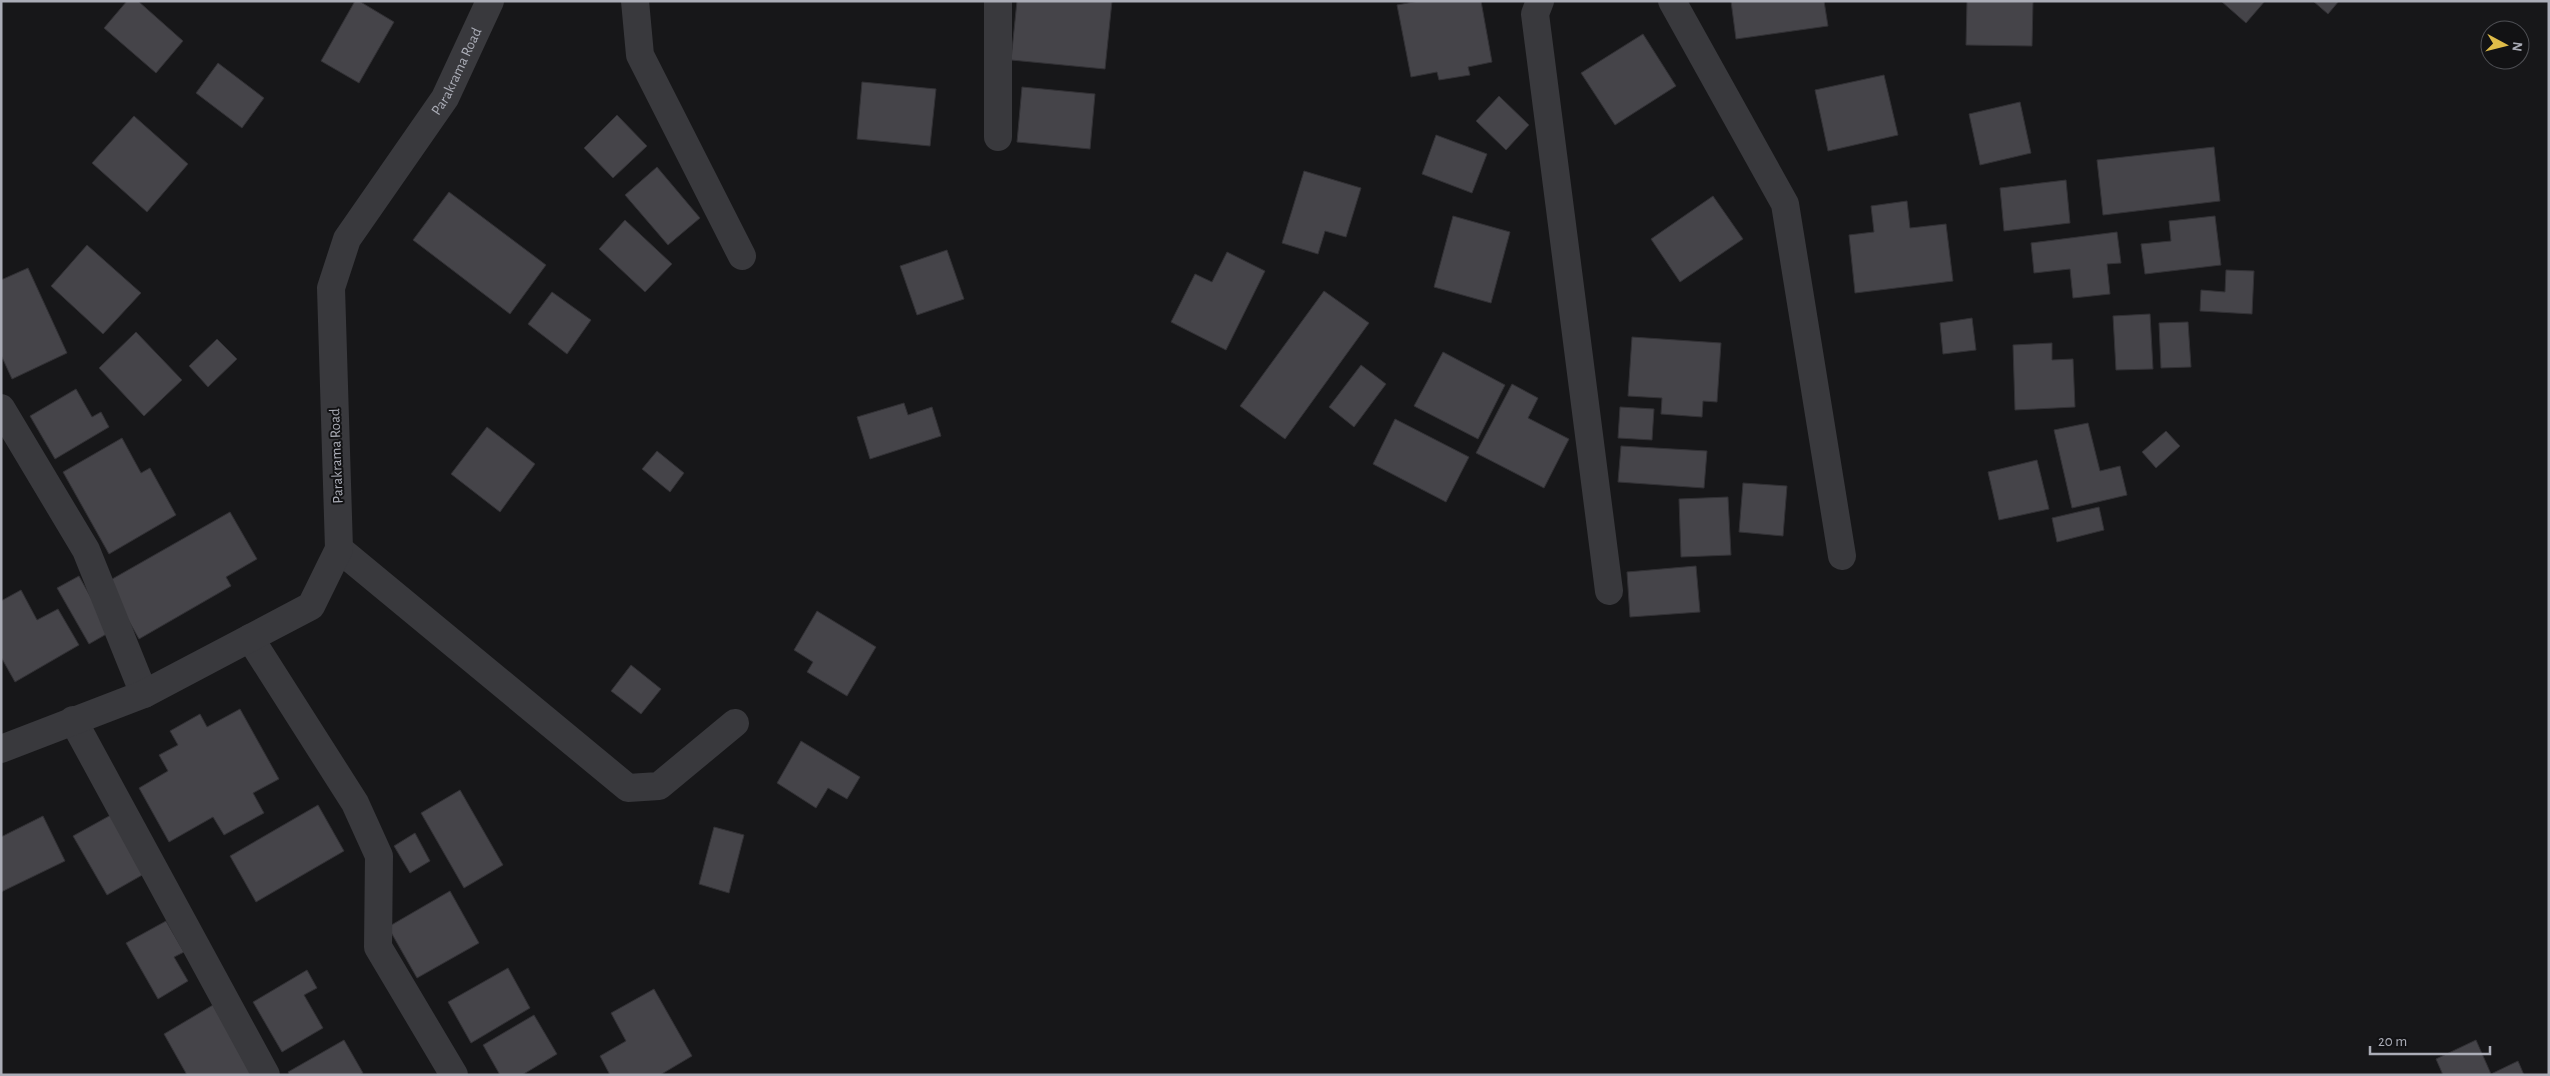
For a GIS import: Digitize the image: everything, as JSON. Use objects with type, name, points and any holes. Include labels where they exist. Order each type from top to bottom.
[{"type":"street","name":"Parakrama Road","points":[[1,749],[144,694],[311,606],[339,549],[331,288],[347,239],[446,98],[490,1]]},
{"type":"street","points":[[635,1],[640,55],[742,256]]},
{"type":"street","points":[[998,1],[998,137]]},
{"type":"street","points":[[1540,1],[1535,14],[1609,591]]},
{"type":"street","points":[[1672,1],[1785,204],[1842,556]]},
{"type":"street","points":[[1,408],[86,550],[144,694]]},
{"type":"street","points":[[339,549],[628,788],[659,786],[735,723]]},
{"type":"street","points":[[250,638],[356,803],[379,856],[378,947],[454,1075]]},
{"type":"street","points":[[74,720],[266,1075]]},
{"type":"building","points":[[127,1],[138,1],[183,41],[156,73],[104,28]]},
{"type":"building","points":[[355,1],[359,1],[394,22],[359,83],[321,61]]},
{"type":"building","points":[[1017,1],[1112,1],[1105,69],[1011,60]]},
{"type":"building","points":[[1419,1],[1481,1],[1492,62],[1468,67],[1470,75],[1439,80],[1437,72],[1411,77],[1397,5]]},
{"type":"building","points":[[1731,1],[1824,1],[1828,26],[1736,39]]},
{"type":"building","points":[[1967,1],[2033,2],[2032,46],[1966,45]]},
{"type":"building","points":[[2221,1],[2265,1],[2246,23]]},
{"type":"building","points":[[2313,1],[2339,1],[2328,14]]},
{"type":"building","points":[[1643,34],[1676,86],[1615,125],[1581,73]]},
{"type":"building","points":[[218,63],[264,98],[242,128],[196,93]]},
{"type":"building","points":[[1884,75],[1898,135],[1828,151],[1815,90]]},
{"type":"building","points":[[862,82],[936,89],[930,146],[857,139]]},
{"type":"building","points":[[1022,87],[1095,94],[1090,149],[1017,142]]},
{"type":"building","points":[[1499,96],[1529,125],[1506,150],[1476,121]]},
{"type":"building","points":[[2020,102],[2031,153],[1980,165],[1969,114]]},
{"type":"building","points":[[617,115],[647,146],[613,178],[584,148]]},
{"type":"building","points":[[134,116],[188,164],[147,212],[92,163]]},
{"type":"building","points":[[1436,135],[1487,154],[1472,193],[1422,174]]},
{"type":"building","points":[[2214,147],[2220,201],[2103,215],[2097,160]]},
{"type":"building","points":[[657,167],[700,218],[668,245],[625,195]]},
{"type":"building","points":[[1304,171],[1361,188],[1346,237],[1325,231],[1318,254],[1282,243]]},
{"type":"building","points":[[2066,180],[2070,223],[2004,231],[2000,188]]},
{"type":"building","points":[[449,192],[546,265],[510,314],[413,240]]},
{"type":"building","points":[[1713,196],[1743,239],[1680,282],[1651,239]]},
{"type":"building","points":[[1907,201],[1910,228],[1946,224],[1953,281],[1855,293],[1849,235],[1874,232],[1871,206]]},
{"type":"building","points":[[1453,216],[1510,232],[1491,303],[1434,287]]},
{"type":"building","points":[[2215,216],[2221,265],[2145,274],[2141,244],[2171,241],[2169,221]]},
{"type":"building","points":[[625,220],[672,264],[645,292],[599,249]]},
{"type":"building","points":[[2117,232],[2121,263],[2107,264],[2110,294],[2073,298],[2070,269],[2034,273],[2031,243]]},
{"type":"building","points":[[87,245],[141,293],[103,334],[51,286]]},
{"type":"building","points":[[947,250],[964,299],[917,315],[900,266]]},
{"type":"building","points":[[1227,252],[1265,271],[1226,350],[1171,322],[1195,274],[1212,282]]},
{"type":"building","points":[[28,268],[67,353],[12,379],[1,355],[1,280]]},
{"type":"building","points":[[2226,270],[2254,271],[2252,314],[2200,311],[2201,290],[2225,292]]},
{"type":"building","points":[[1324,291],[1369,323],[1285,439],[1240,406]]},
{"type":"building","points":[[552,292],[591,320],[567,354],[528,324]]},
{"type":"building","points":[[2150,314],[2153,369],[2116,370],[2113,316]]},
{"type":"building","points":[[1972,318],[1976,350],[1943,354],[1940,323]]},
{"type":"building","points":[[2188,322],[2191,367],[2161,368],[2159,323]]},
{"type":"building","points":[[136,332],[182,380],[144,416],[99,368]]},
{"type":"building","points":[[1632,337],[1721,343],[1717,402],[1703,401],[1702,417],[1661,414],[1662,398],[1628,396]]},
{"type":"building","points":[[217,339],[237,359],[208,387],[189,366]]},
{"type":"building","points":[[2052,343],[2052,360],[2073,359],[2075,407],[2015,410],[2013,345]]},
{"type":"building","points":[[1443,352],[1505,385],[1478,439],[1414,406]]},
{"type":"building","points":[[1361,365],[1386,384],[1354,427],[1329,407]]},
{"type":"building","points":[[1512,384],[1538,398],[1528,418],[1569,439],[1544,488],[1476,453]]},
{"type":"building","points":[[76,389],[92,417],[101,412],[109,427],[55,459],[30,416]]},
{"type":"building","points":[[904,403],[908,415],[932,407],[941,436],[870,459],[857,417]]},
{"type":"building","points":[[1620,407],[1654,409],[1652,440],[1618,438]]},
{"type":"building","points":[[1395,419],[1469,457],[1446,502],[1373,464]]},
{"type":"building","points":[[2088,423],[2100,471],[2120,466],[2127,495],[2072,508],[2054,430]]},
{"type":"building","points":[[487,427],[535,464],[500,512],[451,474]]},
{"type":"building","points":[[2166,431],[2180,446],[2156,468],[2142,452]]},
{"type":"building","points":[[122,438],[141,473],[150,468],[176,515],[109,554],[63,472]]},
{"type":"building","points":[[1621,446],[1707,451],[1704,488],[1618,482]]},
{"type":"building","points":[[657,451],[684,473],[670,492],[642,469]]},
{"type":"building","points":[[2037,460],[2049,509],[1999,520],[1988,472]]},
{"type":"building","points":[[1743,483],[1787,486],[1783,536],[1739,532]]},
{"type":"building","points":[[1728,497],[1731,555],[1681,557],[1679,499]]},
{"type":"building","points":[[2099,507],[2104,530],[2057,542],[2052,518]]},
{"type":"building","points":[[230,512],[257,559],[226,577],[231,586],[139,639],[107,582]]},
{"type":"building","points":[[1696,566],[1700,612],[1630,617],[1627,572]]},
{"type":"building","points":[[79,576],[110,632],[89,644],[57,588]]},
{"type":"building","points":[[21,590],[37,620],[58,609],[79,645],[15,682],[1,657],[1,601]]},
{"type":"building","points":[[817,611],[876,647],[847,696],[807,672],[813,662],[794,650]]},
{"type":"building","points":[[631,665],[661,689],[641,714],[611,691]]},
{"type":"building","points":[[240,709],[279,779],[253,793],[264,813],[224,835],[213,817],[169,842],[139,788],[168,771],[159,755],[178,745],[170,731],[200,714],[207,727]]},
{"type":"building","points":[[801,741],[860,777],[847,799],[828,788],[816,808],[777,783]]},
{"type":"building","points":[[460,790],[503,865],[464,888],[421,813]]},
{"type":"building","points":[[318,805],[344,851],[256,902],[230,856]]},
{"type":"building","points":[[111,815],[144,874],[107,895],[73,836]]},
{"type":"building","points":[[43,816],[65,861],[1,892],[1,837]]},
{"type":"building","points":[[714,827],[744,835],[729,893],[699,884]]},
{"type":"building","points":[[415,833],[430,861],[410,873],[394,846]]},
{"type":"building","points":[[450,891],[479,943],[417,978],[388,927]]},
{"type":"building","points":[[166,921],[184,952],[174,957],[188,981],[158,999],[126,943]]},
{"type":"building","points":[[508,968],[530,1008],[471,1043],[448,1002]]},
{"type":"building","points":[[307,970],[317,988],[304,995],[323,1028],[282,1052],[253,1002]]},
{"type":"building","points":[[654,989],[692,1056],[660,1075],[610,1075],[600,1056],[626,1041],[611,1013]]},
{"type":"building","points":[[213,1005],[253,1075],[187,1075],[164,1034]]},
{"type":"building","points":[[534,1015],[557,1054],[522,1075],[500,1075],[483,1045]]},
{"type":"building","points":[[344,1040],[363,1073],[359,1075],[290,1075],[288,1072]]},
{"type":"building","points":[[2476,1040],[2491,1074],[2518,1061],[2524,1075],[2443,1075],[2436,1059]]}]
